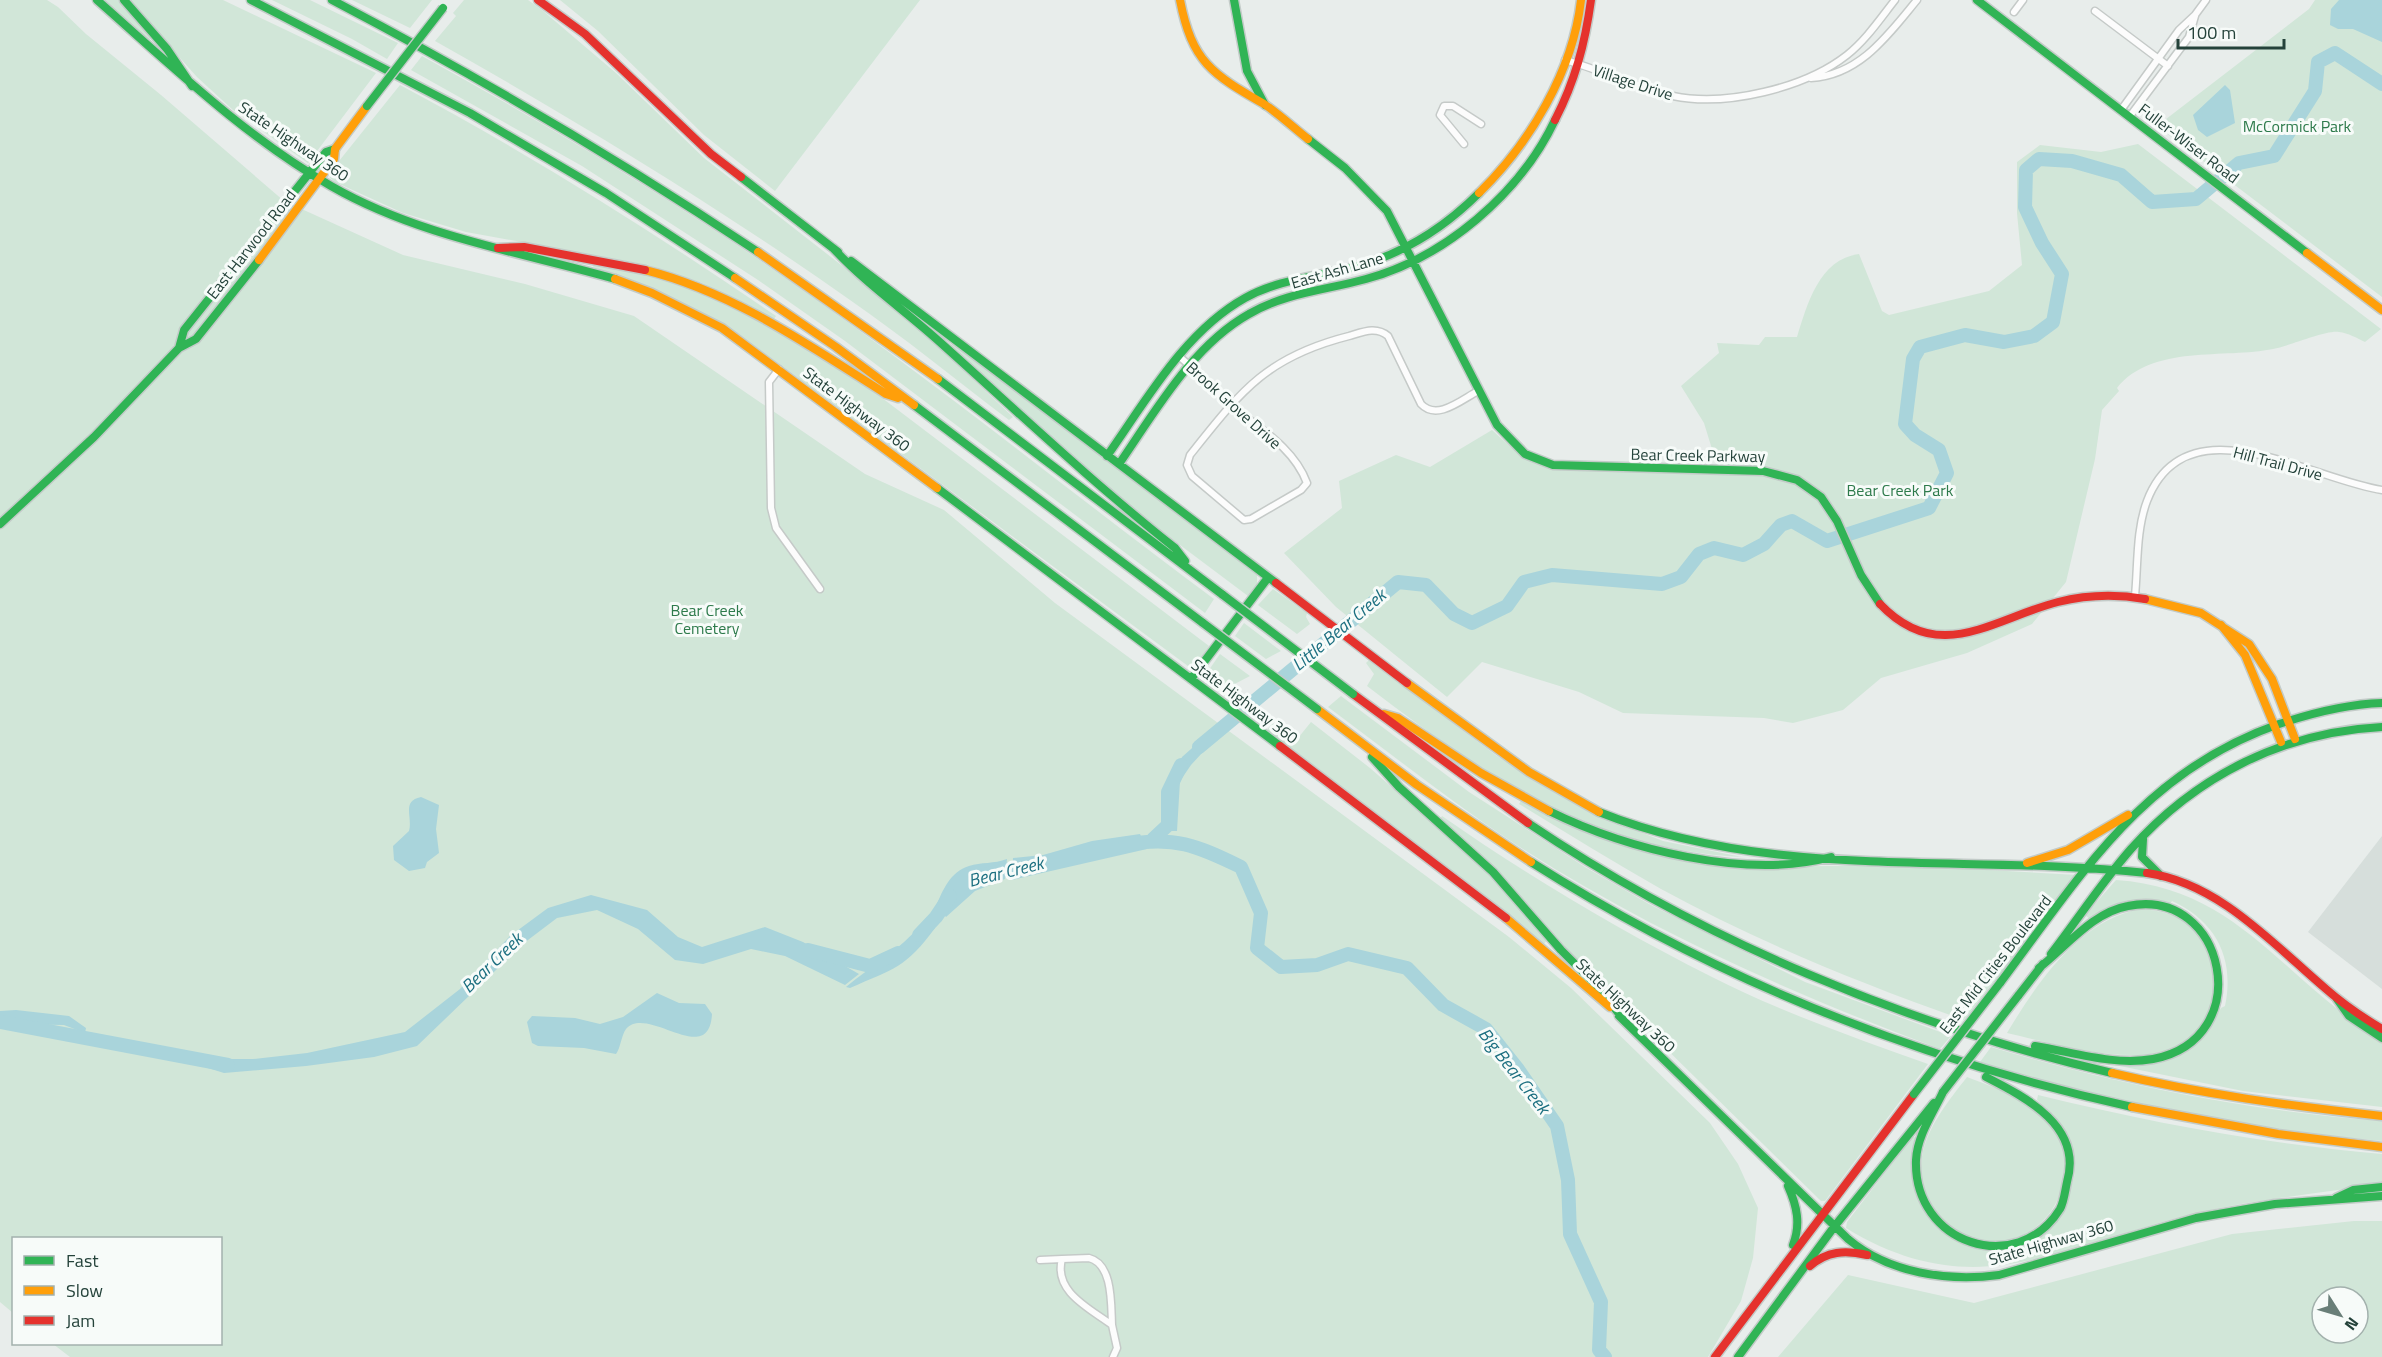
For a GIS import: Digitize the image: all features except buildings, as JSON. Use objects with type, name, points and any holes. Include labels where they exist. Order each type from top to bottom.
[{"type":"main road","name":"State Highway 360","points":[[97,0],[192,86],[247,132],[319,180],[407,221],[614,279],[652,292],[722,328],[1210,692],[1505,917],[1623,1019],[1787,1183],[1834,1227],[1873,1257],[1914,1270],[1959,1276],[1998,1276],[2189,1220],[2246,1209],[2336,1198],[2382,1196]]},
{"type":"main road","points":[[124,0],[167,49],[192,86]]},
{"type":"main road","points":[[251,0],[434,93],[606,193],[782,309],[910,402],[1360,743],[1504,845],[1594,901],[1668,941],[1789,999],[1971,1067],[2050,1090],[2183,1120],[2288,1137],[2382,1147]]},
{"type":"main road","points":[[332,0],[530,107],[720,224],[856,318],[1509,811],[1575,853],[1666,905],[1807,972],[1904,1011],[2002,1043],[2110,1072],[2206,1092],[2307,1108],[2382,1116]]},
{"type":"main road","name":"East Harwood Road","points":[[0,524],[94,437],[179,348],[196,339],[319,180],[334,159],[335,149],[449,0]]},
{"type":"main road","points":[[538,0],[585,34],[711,154],[833,248],[1371,657],[1507,757],[1597,811],[1654,832],[1722,849],[1832,857],[2088,869],[2162,876],[2192,888],[2234,910],[2337,999],[2382,1029]]},
{"type":"main road","name":"Bear Creek Parkway","points":[[1180,0],[1185,26],[1203,61],[1217,76],[1241,93],[1265,105],[1365,186],[1387,211],[1478,391],[1497,425],[1515,447],[1542,462],[1553,465],[1780,472],[1813,490],[1824,500],[1842,525],[1869,593],[1891,617],[1914,631],[1937,636],[1980,632],[2040,607],[2095,597],[2135,596],[2203,614],[2233,629],[2254,649],[2295,739]]},
{"type":"main road","name":"Bear Creek Parkway","points":[[1234,0],[1247,71],[1265,105]]},
{"type":"main road","name":"East Ash Lane","points":[[1107,456],[1202,331],[1245,298],[1294,279],[1333,272],[1382,258],[1434,232],[1458,213],[1502,171],[1525,140],[1546,104],[1576,30],[1581,0]]},
{"type":"main road","name":"East Ash Lane","points":[[1119,464],[1221,332],[1249,313],[1272,303],[1386,274],[1461,230],[1504,192],[1539,148],[1556,120],[1580,64],[1588,32],[1591,0]]},
{"type":"main road","name":"Fuller-Wiser Road","points":[[1977,0],[2382,310]]},
{"type":"main road","name":"East Harwood Road","points":[[179,348],[184,330],[326,152],[335,149]]},
{"type":"main road","points":[[498,248],[524,247],[618,263],[676,278],[762,317],[886,394],[910,402]]},
{"type":"main road","points":[[833,248],[846,264],[938,339],[1093,482],[1175,548],[1192,571]]},
{"type":"main road","points":[[1333,272],[1337,288]]},
{"type":"main road","points":[[1191,679],[1267,579]]},
{"type":"main road","name":"Bear Creek Parkway","points":[[2221,625],[2245,655],[2281,742]]},
{"type":"main road","name":"East Mid Cities Boulevard","points":[[1715,1357],[1786,1259],[2088,869],[2141,806],[2215,752],[2275,724],[2363,703],[2382,703]]},
{"type":"main road","points":[[1378,712],[1398,718],[1472,770],[1531,803],[1593,832],[1632,846],[1696,859],[1742,863],[1813,863],[1832,857]]},
{"type":"main road","points":[[1738,1357],[1834,1227],[2145,834],[2209,782],[2281,742],[2382,727]]},
{"type":"main road","points":[[1360,743],[1399,787],[1493,872],[1561,950],[1599,988],[1623,1019]]},
{"type":"main road","points":[[2020,865],[2068,850],[2141,806]]},
{"type":"main road","points":[[2145,834],[2139,852],[2141,859],[2162,876]]},
{"type":"main road","points":[[2002,1043],[2132,1060],[2166,1056],[2195,1040],[2206,1028],[2219,998],[2219,964],[2202,930],[2179,914],[2154,905],[2137,904],[2105,914],[2039,968]]},
{"type":"main road","points":[[2337,999],[2349,1016],[2382,1038]]},
{"type":"main road","points":[[1943,1092],[1916,1157],[1917,1185],[1929,1212],[1939,1225],[1953,1236],[1978,1245],[2005,1246],[2037,1234],[2051,1221],[2062,1205],[2069,1186],[2068,1149],[2055,1124],[2036,1105],[1971,1067]]},
{"type":"main road","points":[[1786,1259],[1799,1226],[1797,1205],[1787,1183]]},
{"type":"main road","points":[[2336,1198],[2353,1190],[2382,1186]]},
{"type":"main road","points":[[1784,1295],[1823,1255],[1850,1251],[1873,1257]]},
{"type":"street","name":"Village Drive","points":[[1807,79],[1833,65],[1855,48],[1895,0]]},
{"type":"street","name":"Village Drive","points":[[1565,60],[1648,89],[1698,100],[1749,95],[1807,79],[1829,77],[1865,59],[1917,0]]},
{"type":"street","points":[[2014,12],[2024,0]]},
{"type":"street","points":[[2121,110],[2179,30],[2195,15],[2206,0]]},
{"type":"street","points":[[2095,11],[2168,66]]},
{"type":"street","points":[[2130,116],[2189,37],[2195,15]]},
{"type":"street","points":[[1464,144],[1442,120],[1441,110],[1444,106],[1454,106],[1481,124]]},
{"type":"street","points":[[1230,405],[1260,375],[1292,356],[1326,341],[1372,330],[1381,330],[1388,336],[1421,404],[1427,411],[1437,412],[1478,391]]},
{"type":"street","name":"Brook Grove Drive","points":[[1181,358],[1230,405],[1279,443],[1304,474],[1307,483],[1301,490],[1244,520],[1191,476],[1187,465],[1190,455],[1230,405]]},
{"type":"street","points":[[779,369],[769,382],[771,508],[776,528],[820,589]]},
{"type":"street","name":"Hill Trail Drive","points":[[2135,596],[2140,526],[2147,502],[2162,475],[2189,457],[2213,450],[2239,449],[2360,486],[2382,490]]},
{"type":"street","points":[[1040,1260],[1089,1257],[1101,1263],[1107,1280],[1117,1348],[1113,1357]]},
{"type":"street","points":[[1062,1259],[1060,1274],[1067,1290],[1112,1325]]},
{"type":"shaded area","points":[[2382,836],[2382,989],[2308,932]]},
{"type":"green space","name":"Bear Creek Cemetery","points":[[0,0],[47,0],[58,7],[86,34],[284,201],[403,255],[525,284],[634,316],[865,474],[944,510],[1055,603],[1509,937],[1571,988],[1710,1123],[1738,1164],[1758,1208],[1753,1258],[1741,1301],[1708,1357],[70,1357],[54,1345],[222,1345],[222,1237],[12,1237],[12,1312],[0,1302]]},
{"type":"green space","points":[[104,0],[119,0],[152,37],[149,40]]},
{"type":"green space","points":[[128,0],[223,0],[376,73],[308,163],[233,110],[197,77]]},
{"type":"green space","points":[[272,0],[310,0],[398,43],[387,59],[352,39]]},
{"type":"green space","points":[[352,0],[432,0],[410,28]]},
{"type":"green space","points":[[464,0],[528,0],[542,10],[616,73],[704,158],[904,314],[1013,417],[1009,420],[870,314],[749,231],[594,133],[435,41],[456,16],[453,13]]},
{"type":"green space","points":[[560,0],[920,0],[775,191],[704,135],[598,31]]},
{"type":"green space","name":"McCormick Park","points":[[2315,0],[2382,0],[2382,297],[2157,126],[2309,9]]},
{"type":"green space","points":[[422,56],[636,180],[819,301],[1214,599],[1205,613],[845,341],[758,280],[582,166],[411,70]]},
{"type":"green space","points":[[400,85],[449,111],[591,195],[776,316],[774,319],[702,283],[648,265],[466,232],[403,213],[335,182],[330,178],[331,171]]},
{"type":"green space","name":"Bear Creek Park","points":[[2138,144],[2381,329],[2365,342],[2346,333],[2333,332],[2273,349],[2169,359],[2149,365],[2132,374],[2117,388],[2119,391],[2102,410],[2095,459],[2066,582],[2032,624],[1967,653],[1881,678],[1843,710],[1793,723],[1764,718],[1623,713],[1579,692],[1482,662],[1447,697],[1336,607],[1284,553],[1342,508],[1339,481],[1396,455],[1430,467],[1492,430],[1513,449],[1549,469],[1723,475],[1722,462],[1712,449],[1704,423],[1681,386],[1719,353],[1717,343],[1759,345],[1765,337],[1797,337],[1810,298],[1824,274],[1845,258],[1859,254],[1882,311],[1889,315],[1989,291],[2022,265],[2017,213],[2017,162],[2040,145],[2101,152]]},
{"type":"green space","points":[[594,265],[617,269],[618,267],[682,284],[758,319],[861,382],[1209,646],[1197,663],[1188,666],[740,335],[687,305],[593,267]]},
{"type":"green space","points":[[953,343],[1257,575],[1257,584],[1248,596],[1132,509],[950,346]]},
{"type":"green space","points":[[1273,589],[1307,613],[1306,617],[1310,624],[1297,634],[1258,605]]},
{"type":"green space","points":[[1244,623],[1281,651],[1266,659],[1235,636]]},
{"type":"green space","points":[[1220,654],[1250,676],[1225,689],[1223,684],[1211,687],[1206,684],[1204,677]]},
{"type":"green space","points":[[1369,660],[1497,756],[1588,811],[1663,841],[1742,857],[1688,851],[1637,840],[1589,823],[1542,802],[1453,748],[1367,686],[1374,674],[1366,663]]},
{"type":"green space","points":[[1341,696],[1469,792],[1585,867],[1649,904],[1805,982],[1951,1036],[1940,1049],[1885,1028],[1776,983],[1617,905],[1491,828],[1328,707]]},
{"type":"green space","points":[[1311,722],[1370,768],[1478,863],[1547,940],[1544,944],[1267,730],[1273,723],[1282,735],[1294,743]]},
{"type":"green space","points":[[1521,801],[1599,838],[1765,867],[1896,865],[2077,875],[1964,1020],[1886,991],[1735,927],[1661,889],[1519,804]]},
{"type":"green space","points":[[1442,816],[1507,860],[1574,901],[1712,977],[1791,1013],[1928,1064],[1825,1201],[1821,1201],[1577,961],[1440,819]]},
{"type":"green space","points":[[2116,880],[2152,885],[2184,895],[2213,909],[2239,926],[2346,1016],[2382,1042],[2382,1107],[2243,1091],[2100,1062],[2145,1064],[2206,1035],[2221,1008],[2225,1006],[2227,989],[2227,973],[2219,943],[2200,919],[2172,901],[2170,904],[2159,901],[2091,920],[2085,915]]},
{"type":"green space","points":[[2141,909],[2174,916],[2186,922],[2204,941],[2211,959],[2215,978],[2208,1014],[2197,1030],[2183,1043],[2165,1051],[2147,1054],[2107,1054],[2007,1033],[2046,974],[2080,939],[2119,915]]},
{"type":"green space","points":[[1991,1047],[2087,1073],[2184,1094],[2283,1111],[2382,1121],[2382,1141],[2229,1121],[2079,1090],[1980,1062]]},
{"type":"green space","points":[[1967,1077],[2006,1092],[2033,1107],[2054,1128],[2062,1146],[2065,1164],[2063,1183],[2057,1201],[2047,1216],[2033,1229],[2015,1238],[1995,1242],[1976,1240],[1959,1233],[1944,1222],[1932,1207],[1925,1190],[1921,1171],[1926,1141],[1941,1112]]},
{"type":"green space","points":[[2038,1095],[2123,1115],[2209,1131],[2338,1150],[2382,1154],[2382,1184],[2221,1208],[2063,1252],[2022,1262],[1980,1267],[1938,1264],[1894,1252],[1846,1228],[1847,1222],[1913,1136],[1917,1139],[1912,1164],[1914,1187],[1951,1238],[1976,1249],[2005,1250],[2019,1246],[2067,1202],[2075,1173],[2054,1115],[2037,1100]]},
{"type":"green space","points":[[2354,1221],[2382,1221],[2382,1357],[1778,1357],[1848,1275],[1974,1303],[2232,1234]]},
{"type":"water","points":[[2339,0],[2382,0],[2382,42],[2353,29],[2338,29],[2330,25],[2331,9]]},
{"type":"water","points":[[2225,85],[2230,90],[2235,123],[2207,137],[2198,130],[2193,115]]},
{"type":"water","points":[[1209,733],[1214,740],[1180,781],[1177,831],[1167,831],[1174,774],[1182,757]]},
{"type":"water","points":[[421,797],[439,805],[436,829],[439,853],[427,862],[425,868],[409,871],[394,860],[393,846],[409,831],[409,806],[415,799]]},
{"type":"water","points":[[1140,834],[1147,849],[1012,880],[1013,858],[1043,855],[1092,841]]},
{"type":"water","points":[[1007,859],[1005,879],[975,891],[946,917],[936,906],[948,882],[962,869]]},
{"type":"water","points":[[591,895],[647,910],[678,937],[702,947],[765,927],[803,942],[859,974],[845,985],[785,956],[751,949],[703,964],[675,960],[638,929],[597,910],[557,918],[524,943],[417,1046],[374,1057],[306,1066],[224,1073],[208,1068],[213,1059],[253,1059],[307,1053],[405,1032],[460,989],[510,936],[548,908]]},
{"type":"water","points":[[927,917],[935,928],[907,960],[850,988],[846,987],[899,946]]},
{"type":"water","points":[[657,993],[679,1003],[705,1004],[712,1014],[708,1029],[700,1036],[689,1036],[648,1024],[636,1023],[626,1029],[616,1054],[584,1048],[538,1046],[532,1043],[527,1022],[532,1016],[575,1018],[600,1024],[623,1017]]},
{"type":"water","points":[[16,1010],[69,1016],[86,1028],[85,1033],[64,1025],[0,1024],[0,1011]]},
{"type":"waterway","name":"Little Bear Creek","points":[[1199,747],[1398,582],[1426,585],[1454,614],[1472,623],[1507,606],[1524,582],[1552,575],[1662,584],[1681,577],[1699,554],[1714,548],[1743,555],[1764,544],[1781,525],[1792,521],[1827,541],[1929,508],[1947,473],[1939,450],[1915,435],[1905,424],[1913,359],[1920,347],[1965,335],[2004,342],[2034,336],[2053,322],[2062,274],[2042,243],[2025,207],[2026,170],[2039,159],[2072,161],[2121,175],[2152,202],[2196,199],[2239,163],[2274,156],[2315,91],[2318,62],[2335,53],[2382,84]]},
{"type":"waterway","name":"Little Bear Creek","points":[[1153,839],[1168,825],[1168,792],[1181,765]]},
{"type":"waterway","name":"Big Bear Creek","points":[[1125,845],[1157,841],[1185,844],[1241,867],[1261,913],[1257,948],[1281,967],[1317,965],[1348,954],[1407,968],[1443,1005],[1486,1029],[1517,1068],[1557,1126],[1568,1180],[1570,1234],[1601,1302],[1599,1350],[1605,1357]]},
{"type":"waterway","name":"Bear Creek","points":[[987,874],[1030,865]]},
{"type":"waterway","name":"Bear Creek","points":[[919,935],[936,917],[950,896]]},
{"type":"waterway","name":"Bear Creek","points":[[808,950],[870,966],[898,953]]},
{"type":"waterway","name":"Bear Creek","points":[[0,1022],[228,1065]]},
{"type":"traffic: fast","points":[[97,0],[239,123],[331,186],[399,218],[434,230],[615,279]]},
{"type":"traffic: fast","points":[[124,0],[167,49],[192,86]]},
{"type":"traffic: fast","points":[[251,0],[470,113],[606,193],[735,278]]},
{"type":"traffic: fast","points":[[332,0],[548,120],[758,252]]},
{"type":"traffic: fast","points":[[1234,0],[1247,71],[1265,105]]},
{"type":"traffic: fast","points":[[1977,0],[2307,253]]},
{"type":"traffic: fast","points":[[367,106],[443,8]]},
{"type":"traffic: fast","points":[[1119,464],[1161,402],[1192,362],[1229,328],[1262,307],[1395,269],[1424,256],[1451,239],[1477,219],[1522,173],[1555,120]]},
{"type":"traffic: fast","points":[[1308,139],[1345,168],[1387,211],[1497,425],[1525,454],[1553,465],[1763,471],[1797,480],[1821,497],[1837,521],[1861,575],[1880,604]]},
{"type":"traffic: fast","points":[[179,348],[184,330],[326,152],[335,149]]},
{"type":"traffic: fast","points":[[741,177],[838,252]]},
{"type":"traffic: fast","points":[[1107,456],[1168,369],[1203,329],[1223,312],[1245,298],[1270,287],[1350,268],[1386,256],[1419,240],[1451,218],[1479,193]]},
{"type":"traffic: fast","points":[[833,248],[859,274],[928,332],[1086,474],[1175,548],[1185,561]]},
{"type":"traffic: fast","points":[[0,524],[94,437],[179,348],[196,339],[259,260]]},
{"type":"traffic: fast","points":[[851,261],[1276,583]]},
{"type":"traffic: fast","points":[[938,379],[1223,595]]},
{"type":"traffic: fast","points":[[914,405],[1203,623]]},
{"type":"traffic: fast","points":[[937,488],[1280,746]]},
{"type":"traffic: fast","points":[[1191,679],[1267,579]]},
{"type":"traffic: fast","points":[[1223,595],[1353,694]]},
{"type":"traffic: fast","points":[[1203,623],[1317,709]]},
{"type":"traffic: fast","points":[[2000,983],[2088,866],[2152,798],[2189,769],[2231,744],[2279,724],[2330,710],[2382,703]]},
{"type":"traffic: fast","points":[[2051,954],[2131,849],[2184,799],[2244,762],[2277,748],[2311,738],[2382,727]]},
{"type":"traffic: fast","points":[[1372,757],[1399,787],[1493,872],[1561,950],[1599,988],[1623,1019]]},
{"type":"traffic: fast","points":[[1549,811],[1614,837],[1687,857],[1725,863],[1762,865],[1798,863],[1831,857]]},
{"type":"traffic: fast","points":[[1599,812],[1665,834],[1732,848],[1801,857],[2078,868],[2147,873]]},
{"type":"traffic: fast","points":[[1528,823],[1595,866],[1664,905],[1808,974],[1883,1004],[1958,1030],[2112,1073]]},
{"type":"traffic: fast","points":[[2143,839],[2142,857],[2161,876]]},
{"type":"traffic: fast","points":[[1531,862],[1673,943],[1746,979],[1821,1011],[1897,1040],[1974,1065],[2053,1088],[2132,1107]]},
{"type":"traffic: fast","points":[[2035,1046],[2109,1060],[2153,1059],[2186,1046],[2207,1024],[2217,997],[2217,968],[2207,940],[2188,919],[2162,906],[2128,906],[2103,915],[2039,968]]},
{"type":"traffic: fast","points":[[2018,996],[2043,964]]},
{"type":"traffic: fast","points":[[1914,1094],[2000,983]]},
{"type":"traffic: fast","points":[[1943,1092],[2018,996]]},
{"type":"traffic: fast","points":[[2337,999],[2349,1016],[2382,1038]]},
{"type":"traffic: fast","points":[[1619,1016],[1848,1239],[1881,1260],[1919,1272],[1960,1277],[1999,1275],[2196,1218],[2275,1204],[2382,1196]]},
{"type":"traffic: fast","points":[[1943,1092],[1922,1133],[1916,1160],[1920,1189],[1931,1213],[1949,1231],[1971,1242],[1995,1246],[2019,1242],[2041,1230],[2060,1209],[2070,1163],[2067,1145],[2059,1130],[2034,1105],[1986,1077]]},
{"type":"traffic: fast","points":[[1738,1357],[1834,1227],[1934,1103]]},
{"type":"traffic: fast","points":[[1788,1186],[1797,1215],[1797,1230],[1793,1245]]},
{"type":"traffic: fast","points":[[2336,1198],[2353,1190],[2382,1187]]},
{"type":"traffic: slow","points":[[1180,0],[1191,38],[1207,64],[1231,84],[1270,108],[1308,139]]},
{"type":"traffic: slow","points":[[1479,193],[1515,152],[1532,129],[1546,104],[1569,53],[1581,0]]},
{"type":"traffic: slow","points":[[259,260],[334,159],[335,149],[367,106]]},
{"type":"traffic: slow","points":[[758,252],[938,379]]},
{"type":"traffic: slow","points":[[2307,253],[2382,310]]},
{"type":"traffic: slow","points":[[645,270],[678,280],[740,306],[800,339],[886,394],[898,398]]},
{"type":"traffic: slow","points":[[735,278],[836,347],[914,405]]},
{"type":"traffic: slow","points":[[615,279],[652,293],[722,328],[937,488]]},
{"type":"traffic: slow","points":[[2145,599],[2201,613],[2249,644],[2272,679],[2295,739]]},
{"type":"traffic: slow","points":[[2221,625],[2245,655],[2281,742]]},
{"type":"traffic: slow","points":[[1407,683],[1529,772],[1599,812]]},
{"type":"traffic: slow","points":[[1317,709],[1417,785],[1531,862]]},
{"type":"traffic: slow","points":[[1384,714],[1398,718],[1481,773],[1549,811]]},
{"type":"traffic: slow","points":[[2027,863],[2068,850],[2128,815]]},
{"type":"traffic: slow","points":[[1506,918],[1610,1007]]},
{"type":"traffic: slow","points":[[2112,1073],[2246,1099],[2382,1116]]},
{"type":"traffic: slow","points":[[2132,1107],[2278,1134],[2382,1147]]},
{"type":"traffic: jam","points":[[538,0],[585,34],[711,154],[741,177]]},
{"type":"traffic: jam","points":[[1555,120],[1578,62],[1591,0]]},
{"type":"traffic: jam","points":[[498,248],[524,247],[645,270]]},
{"type":"traffic: jam","points":[[1276,583],[1407,683]]},
{"type":"traffic: jam","points":[[1880,604],[1902,622],[1923,632],[1945,635],[1966,633],[2058,602],[2079,598],[2123,596],[2145,599]]},
{"type":"traffic: jam","points":[[1353,694],[1528,823]]},
{"type":"traffic: jam","points":[[1280,746],[1506,918]]},
{"type":"traffic: jam","points":[[2147,873],[2173,879],[2221,902],[2265,935],[2339,1000],[2382,1029]]},
{"type":"traffic: jam","points":[[1715,1357],[1914,1094]]},
{"type":"traffic: jam","points":[[1810,1266],[1823,1257],[1837,1253],[1851,1252],[1867,1255]]}]
